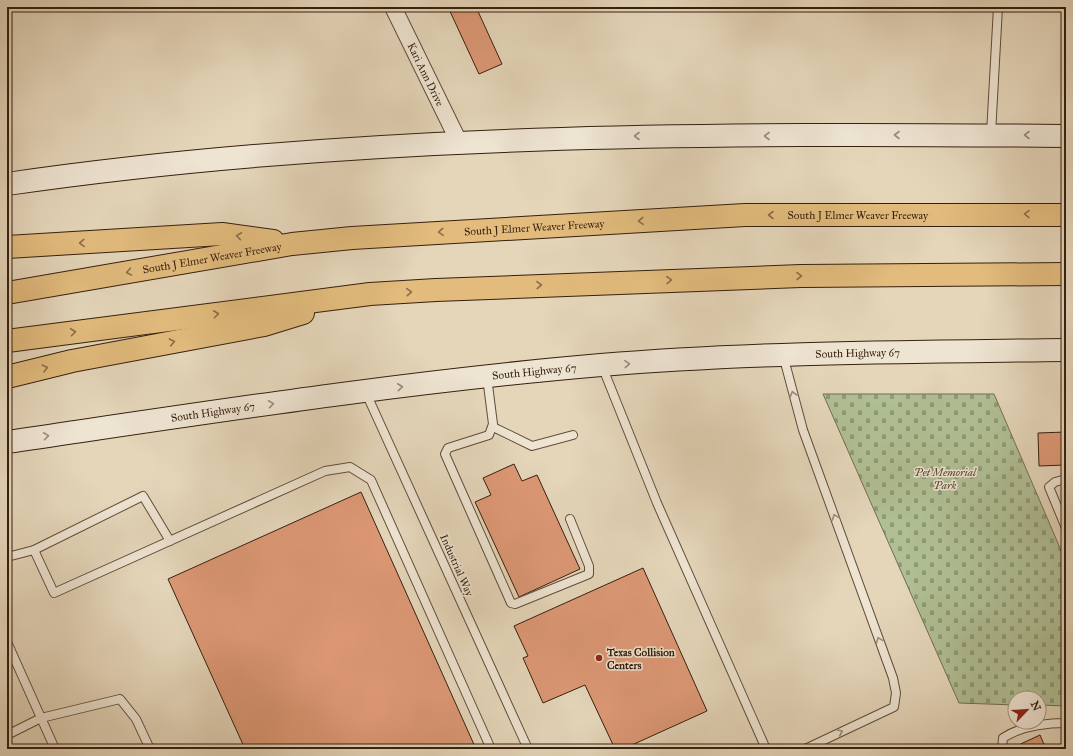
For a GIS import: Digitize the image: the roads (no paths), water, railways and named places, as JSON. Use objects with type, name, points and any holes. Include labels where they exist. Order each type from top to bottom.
[{"type":"highway","name":"South J Elmer Weaver Freeway","points":[[7,293],[292,244],[352,238],[516,227],[745,215],[1066,215]]},
{"type":"highway","points":[[7,247],[222,234],[292,244]]},
{"type":"highway","points":[[7,341],[370,294],[599,282],[793,276],[1066,274]]},
{"type":"highway","points":[[7,377],[72,361],[264,324],[370,294]]},
{"type":"main road","points":[[7,184],[108,170],[226,158],[459,142],[615,136],[1066,136]]},
{"type":"main road","name":"South Highway 67","points":[[7,442],[365,390],[602,365],[848,352],[1066,350]]},
{"type":"street","name":"Kari Ann Drive","points":[[393,7],[459,142]]},
{"type":"lane","points":[[991,135],[998,7]]},
{"type":"lane","points":[[782,355],[803,430],[893,678],[896,693],[894,707],[805,749]]},
{"type":"lane","points":[[602,365],[657,502],[766,749]]},
{"type":"lane","points":[[487,377],[493,427],[489,435],[448,448],[445,454],[510,603],[515,604],[589,574],[590,566],[570,519]]},
{"type":"lane","name":"Industrial Way","points":[[365,390],[528,749]]},
{"type":"lane","points":[[493,427],[532,446],[573,435]]},
{"type":"lane","points":[[34,550],[54,593],[325,471],[350,467],[371,480],[492,749]]},
{"type":"lane","points":[[1066,479],[1054,482],[1049,487],[1066,528]]},
{"type":"lane","points":[[7,557],[34,550],[143,496],[170,541]]},
{"type":"lane","points":[[7,642],[55,749]]},
{"type":"lane","points":[[7,735],[41,718],[120,699],[136,719],[150,749]]},
{"type":"lane","points":[[1002,749],[1003,738],[1010,733],[1043,723],[1066,723]]},
{"type":"place","name":"Texas Collision Centers","points":[[599,658]]},
{"type":"park label","name":"Pet Memorial Park","points":[[945,478]]}]
